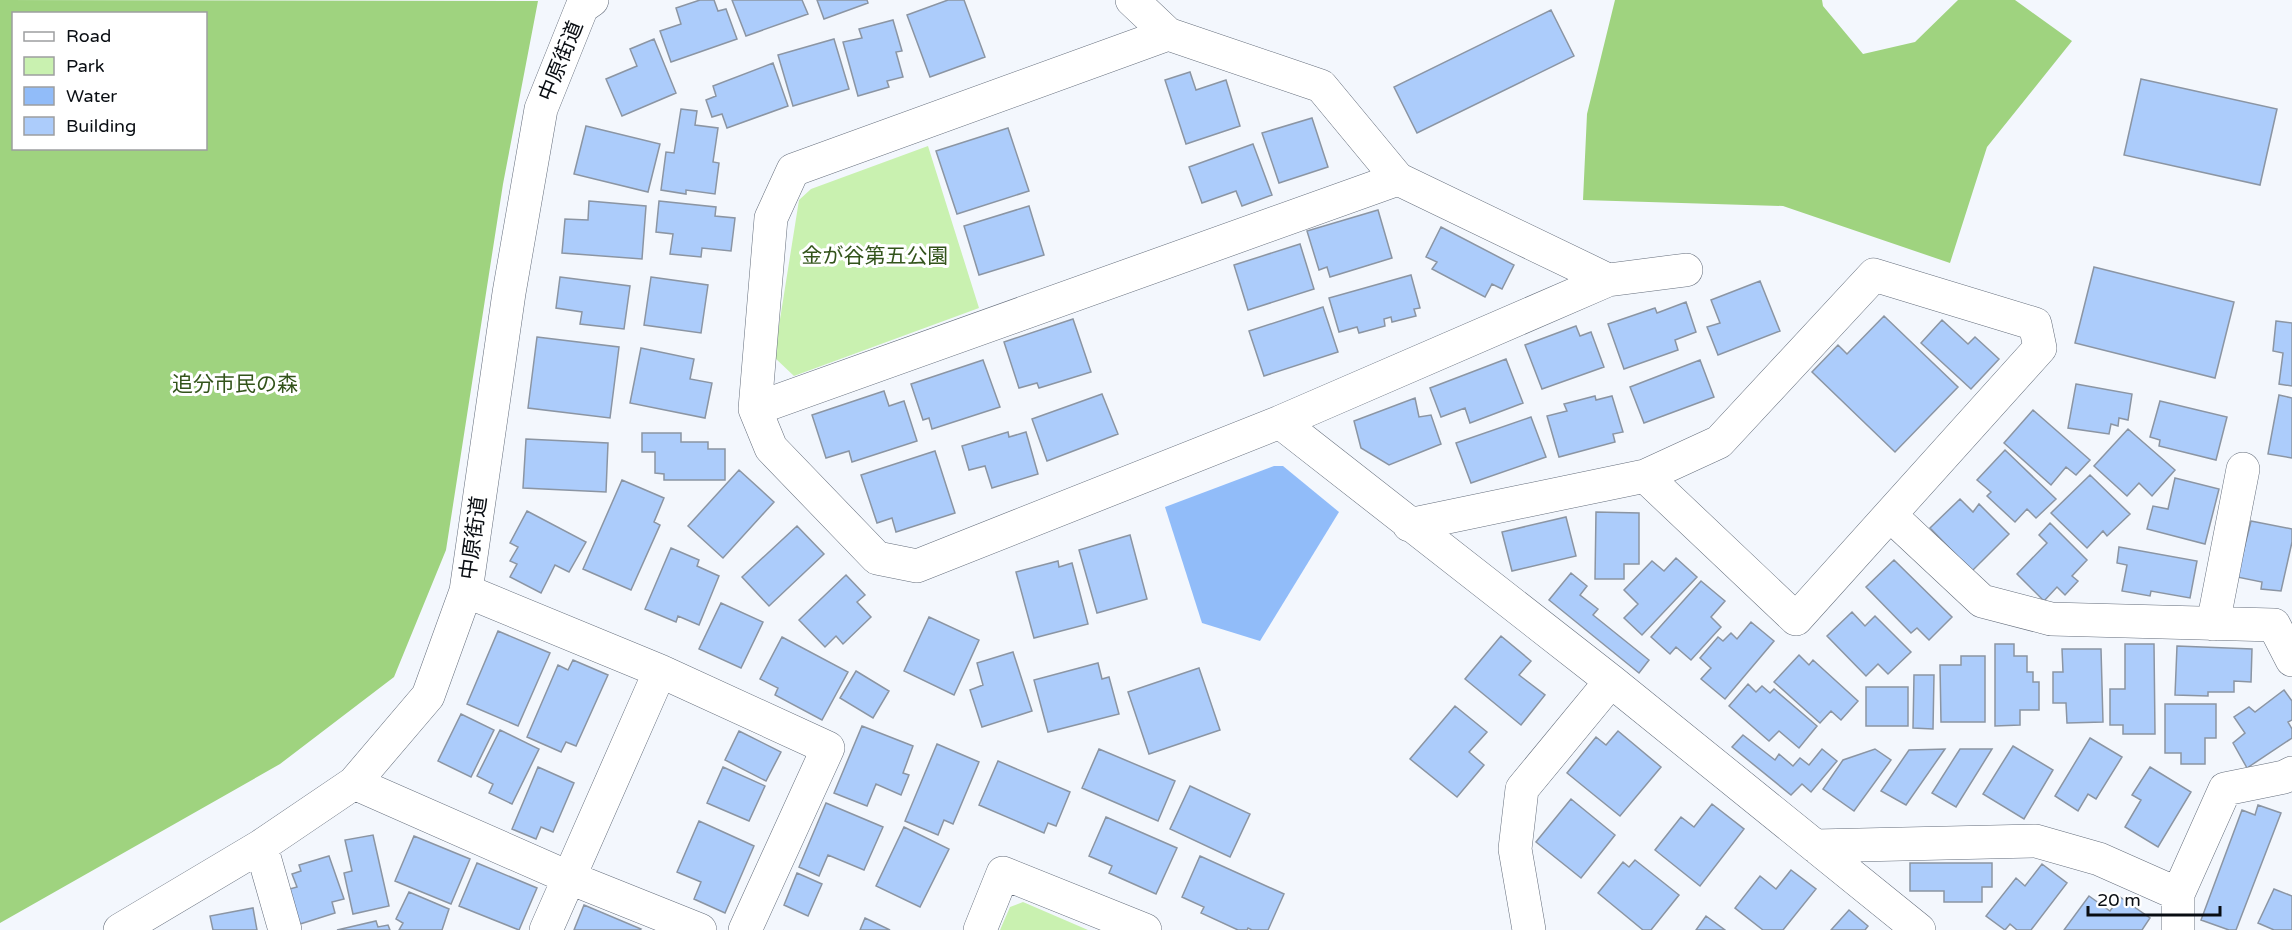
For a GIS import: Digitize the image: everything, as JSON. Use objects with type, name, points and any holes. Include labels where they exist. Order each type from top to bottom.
[{"type":"street","name":"中原街道","points":[[120,930],[261,846],[354,783],[428,696],[466,591],[509,293],[541,109],[582,7],[592,0]]},
{"type":"street","points":[[1132,0],[1168,34],[1321,86],[1398,179],[1608,280]]},
{"type":"street","points":[[1168,34],[793,170],[771,218],[755,409],[771,448],[877,558],[917,566],[1280,422],[1608,280],[1686,270]]},
{"type":"street","points":[[755,409],[1398,179]]},
{"type":"street","points":[[1409,525],[1645,476],[1719,442],[1874,275],[2035,324],[2040,348],[1796,619],[1645,476]]},
{"type":"street","points":[[1280,422],[1611,681],[1919,930]]},
{"type":"street","points":[[2213,624],[2243,469]]},
{"type":"street","points":[[1890,515],[1982,601],[2051,619],[2274,625],[2292,660]]},
{"type":"street","points":[[466,591],[660,671],[828,748],[745,930]]},
{"type":"street","points":[[546,930],[660,671]]},
{"type":"street","points":[[1529,930],[1515,849],[1522,789],[1611,681]]},
{"type":"street","points":[[2178,930],[2178,894],[2225,789],[2284,777],[2292,773]]},
{"type":"street","points":[[354,783],[570,878],[700,930]]},
{"type":"street","points":[[1815,846],[2036,841],[2099,859],[2178,894]]},
{"type":"street","points":[[261,846],[285,930]]},
{"type":"street","points":[[980,930],[1003,873],[1145,930]]},
{"type":"green space","name":"追分市民の森","points":[[0,0],[538,1],[503,184],[446,550],[394,677],[280,764],[0,923]]},
{"type":"green space","points":[[1615,0],[1822,0],[1823,6],[1863,54],[1915,42],[1958,0],[2015,0],[2072,41],[1987,147],[1950,263],[1783,206],[1583,200],[1587,114]]},
{"type":"green space","name":"金が谷第五公園","points":[[928,146],[979,308],[794,376],[774,357],[799,200],[811,189]]},
{"type":"green space","points":[[1023,902],[1088,930],[1000,930],[1010,907]]},
{"type":"water","points":[[1274,466],[1283,466],[1339,512],[1260,641],[1202,623],[1165,507]]},
{"type":"building","points":[[700,0],[714,0],[718,11],[726,9],[737,39],[671,62],[660,31],[681,24],[676,8]]},
{"type":"building","points":[[732,0],[802,0],[808,14],[746,36]]},
{"type":"building","points":[[817,0],[867,0],[868,3],[824,19]]},
{"type":"building","points":[[948,0],[964,0],[985,57],[930,77],[907,15]]},
{"type":"building","points":[[1551,10],[1574,56],[1417,133],[1394,87]]},
{"type":"building","points":[[893,20],[902,51],[896,52],[903,77],[887,81],[889,87],[858,96],[843,42],[862,38],[859,29]]},
{"type":"building","points":[[654,39],[676,93],[622,116],[606,79],[637,66],[630,49]]},
{"type":"building","points":[[834,39],[849,89],[793,106],[778,55]]},
{"type":"building","points":[[773,63],[788,106],[727,128],[722,114],[712,117],[706,100],[716,96],[713,86]]},
{"type":"building","points":[[1190,72],[1196,90],[1226,80],[1240,126],[1186,144],[1165,80]]},
{"type":"building","points":[[2141,79],[2277,109],[2260,185],[2124,155]]},
{"type":"building","points":[[681,109],[697,111],[695,125],[718,128],[713,162],[719,163],[715,194],[686,190],[686,194],[661,190],[666,152],[674,153]]},
{"type":"building","points":[[1312,118],[1328,167],[1279,183],[1262,133]]},
{"type":"building","points":[[586,126],[660,144],[648,192],[574,174]]},
{"type":"building","points":[[1008,128],[1029,191],[957,214],[936,151]]},
{"type":"building","points":[[1253,144],[1272,195],[1242,206],[1236,191],[1202,203],[1189,167]]},
{"type":"building","points":[[589,201],[646,206],[642,259],[562,253],[565,219],[588,220]]},
{"type":"building","points":[[659,201],[716,207],[715,216],[735,218],[731,251],[702,248],[701,257],[670,254],[673,234],[656,232]]},
{"type":"building","points":[[1029,206],[1044,255],[979,275],[964,226]]},
{"type":"building","points":[[1378,210],[1392,258],[1330,277],[1327,267],[1319,270],[1307,231]]},
{"type":"building","points":[[1441,227],[1514,265],[1502,289],[1492,284],[1485,297],[1432,269],[1437,262],[1426,257]]},
{"type":"building","points":[[1300,244],[1314,289],[1248,310],[1234,265]]},
{"type":"building","points":[[2094,267],[2234,302],[2215,378],[2075,343]]},
{"type":"building","points":[[1411,275],[1420,308],[1414,309],[1416,316],[1392,322],[1391,317],[1384,319],[1385,326],[1359,333],[1357,327],[1339,332],[1329,298]]},
{"type":"building","points":[[560,277],[630,286],[624,329],[580,324],[582,312],[556,308]]},
{"type":"building","points":[[651,277],[708,285],[701,333],[644,325]]},
{"type":"building","points":[[1760,281],[1780,331],[1718,355],[1707,327],[1720,323],[1711,300]]},
{"type":"building","points":[[1686,302],[1696,332],[1675,340],[1678,350],[1624,369],[1608,324],[1655,308],[1657,313]]},
{"type":"building","points":[[1323,307],[1338,352],[1264,376],[1249,331]]},
{"type":"building","points":[[1884,316],[1958,387],[1895,452],[1812,372],[1838,345],[1847,354]]},
{"type":"building","points":[[1073,319],[1091,372],[1039,388],[1037,383],[1019,388],[1004,342]]},
{"type":"building","points":[[1942,320],[1968,344],[1975,337],[1999,359],[1971,389],[1921,343]]},
{"type":"building","points":[[2276,321],[2292,323],[2292,386],[2279,384],[2283,353],[2273,351]]},
{"type":"building","points":[[1576,326],[1580,336],[1591,332],[1604,367],[1542,389],[1525,345]]},
{"type":"building","points":[[537,337],[619,347],[610,418],[528,408]]},
{"type":"building","points":[[641,348],[694,359],[690,379],[712,383],[705,418],[630,403]]},
{"type":"building","points":[[1506,359],[1523,403],[1470,423],[1465,408],[1441,417],[1430,388]]},
{"type":"building","points":[[983,360],[1000,407],[932,429],[929,418],[923,420],[911,384]]},
{"type":"building","points":[[1700,360],[1714,397],[1644,423],[1630,387]]},
{"type":"building","points":[[2076,384],[2132,394],[2128,420],[2119,418],[2118,426],[2111,424],[2109,434],[2068,428]]},
{"type":"building","points":[[884,391],[889,406],[904,401],[917,441],[852,462],[849,451],[826,458],[812,415]]},
{"type":"building","points":[[1102,394],[1118,434],[1047,461],[1032,419]]},
{"type":"building","points":[[2279,395],[2292,398],[2292,458],[2268,454]]},
{"type":"building","points":[[1595,396],[1596,400],[1612,396],[1623,432],[1613,434],[1615,442],[1559,457],[1547,416],[1567,411],[1564,404]]},
{"type":"building","points":[[1415,398],[1419,417],[1431,415],[1441,444],[1389,465],[1361,448],[1354,421]]},
{"type":"building","points":[[2160,401],[2227,417],[2216,460],[2159,446],[2160,440],[2150,437]]},
{"type":"building","points":[[2033,410],[2090,460],[2076,475],[2066,467],[2051,485],[2004,443]]},
{"type":"building","points":[[1531,417],[1546,457],[1471,483],[1456,443]]},
{"type":"building","points":[[2128,429],[2175,470],[2152,496],[2139,483],[2127,496],[2094,466]]},
{"type":"building","points":[[1008,432],[1009,437],[1026,432],[1038,474],[992,488],[985,466],[969,470],[962,446]]},
{"type":"building","points":[[642,433],[681,433],[681,442],[708,442],[708,449],[725,449],[725,480],[664,480],[664,474],[655,473],[655,452],[642,452]]},
{"type":"building","points":[[526,439],[608,443],[606,492],[523,488]]},
{"type":"building","points":[[2005,450],[2056,499],[2036,518],[2027,509],[2015,522],[1987,496],[1991,492],[1977,480]]},
{"type":"building","points":[[935,451],[955,513],[896,532],[892,518],[877,523],[861,475]]},
{"type":"building","points":[[739,470],[774,502],[723,558],[688,526]]},
{"type":"building","points":[[2090,475],[2130,514],[2107,536],[2103,531],[2087,548],[2051,513]]},
{"type":"building","points":[[2175,478],[2219,489],[2205,544],[2147,529],[2153,506],[2168,509]]},
{"type":"building","points":[[622,480],[664,498],[654,522],[660,525],[631,590],[583,569]]},
{"type":"building","points":[[1960,499],[1973,512],[1979,504],[2009,534],[1972,571],[1930,528]]},
{"type":"building","points":[[527,511],[586,542],[569,572],[555,565],[541,593],[510,577],[517,564],[510,561],[518,547],[510,543]]},
{"type":"building","points":[[1596,512],[1639,513],[1639,564],[1624,564],[1624,579],[1595,579]]},
{"type":"building","points":[[1566,517],[1576,556],[1512,571],[1502,532]]},
{"type":"building","points":[[2251,521],[2292,529],[2292,542],[2281,591],[2261,589],[2262,582],[2237,577]]},
{"type":"building","points":[[2050,523],[2087,560],[2072,576],[2078,581],[2065,595],[2057,587],[2044,601],[2017,574],[2047,543],[2039,535]]},
{"type":"building","points":[[797,526],[824,554],[769,606],[742,577]]},
{"type":"building","points":[[1130,535],[1147,599],[1097,613],[1079,550]]},
{"type":"building","points":[[2119,547],[2197,561],[2190,598],[2151,591],[2150,596],[2122,591],[2127,565],[2117,563]]},
{"type":"building","points":[[671,548],[699,560],[697,566],[719,576],[699,625],[678,616],[676,622],[645,609]]},
{"type":"building","points":[[1676,558],[1697,577],[1642,635],[1624,618],[1638,604],[1624,590],[1652,561],[1664,571]]},
{"type":"building","points":[[1894,560],[1952,617],[1929,640],[1917,628],[1911,633],[1866,587]]},
{"type":"building","points":[[1058,561],[1059,567],[1072,563],[1088,624],[1034,638],[1016,572]]},
{"type":"building","points":[[1571,573],[1587,586],[1580,595],[1598,609],[1593,615],[1649,660],[1639,673],[1549,600]]},
{"type":"building","points":[[846,575],[865,595],[857,602],[871,617],[843,644],[836,636],[825,647],[799,620]]},
{"type":"building","points":[[1701,581],[1725,601],[1711,617],[1721,627],[1691,660],[1676,647],[1670,654],[1651,637]]},
{"type":"building","points":[[721,603],[763,622],[741,668],[699,649]]},
{"type":"building","points":[[1852,612],[1865,626],[1875,616],[1911,652],[1888,674],[1878,664],[1866,676],[1827,636]]},
{"type":"building","points":[[929,617],[979,640],[954,695],[904,671]]},
{"type":"building","points":[[1751,622],[1774,641],[1725,699],[1701,679],[1711,668],[1700,658],[1718,637],[1723,641],[1731,633],[1737,639]]},
{"type":"building","points":[[498,631],[550,653],[518,726],[467,704]]},
{"type":"building","points":[[1501,636],[1531,661],[1519,675],[1545,695],[1521,725],[1465,679]]},
{"type":"building","points":[[782,637],[848,672],[822,720],[775,695],[778,688],[760,679]]},
{"type":"building","points":[[1995,644],[2014,644],[2014,656],[2027,656],[2027,672],[2033,672],[2033,682],[2039,682],[2039,710],[2020,710],[2020,725],[1995,726]]},
{"type":"building","points":[[2125,644],[2154,644],[2155,734],[2123,734],[2123,725],[2110,725],[2110,689],[2125,689]]},
{"type":"building","points":[[2177,646],[2252,649],[2251,682],[2234,681],[2234,692],[2208,692],[2208,696],[2175,695]]},
{"type":"building","points":[[2062,649],[2101,649],[2103,722],[2067,723],[2066,703],[2053,703],[2053,672],[2063,672]]},
{"type":"building","points":[[1013,652],[1032,711],[982,727],[970,690],[983,685],[977,663]]},
{"type":"building","points":[[1799,655],[1809,665],[1813,660],[1858,701],[1841,720],[1831,711],[1820,723],[1774,682]]},
{"type":"building","points":[[1961,656],[1985,656],[1985,722],[1941,722],[1940,665],[1961,665]]},
{"type":"building","points":[[573,660],[608,675],[576,746],[566,742],[561,752],[527,737],[558,665],[568,670]]},
{"type":"building","points":[[1098,663],[1102,679],[1109,677],[1119,714],[1048,732],[1034,680]]},
{"type":"building","points":[[1199,668],[1220,730],[1149,754],[1128,692]]},
{"type":"building","points":[[856,671],[889,691],[873,718],[840,698]]},
{"type":"building","points":[[1914,675],[1934,675],[1933,729],[1913,728]]},
{"type":"building","points":[[1748,684],[1756,692],[1762,686],[1770,693],[1774,689],[1817,726],[1799,748],[1779,731],[1769,741],[1729,706]]},
{"type":"building","points":[[1866,687],[1908,687],[1908,726],[1866,726]]},
{"type":"building","points":[[2284,690],[2292,701],[2292,720],[2288,722],[2292,729],[2292,738],[2247,768],[2233,743],[2245,733],[2234,717],[2249,707],[2255,712]]},
{"type":"building","points":[[2165,704],[2216,704],[2216,738],[2205,738],[2205,764],[2181,764],[2181,753],[2165,753]]},
{"type":"building","points":[[1455,706],[1487,732],[1469,752],[1484,765],[1457,797],[1410,759]]},
{"type":"building","points":[[461,714],[494,730],[471,777],[438,761]]},
{"type":"building","points":[[862,726],[913,746],[903,773],[909,775],[901,795],[876,784],[867,806],[834,793]]},
{"type":"building","points":[[500,730],[539,749],[512,804],[489,793],[493,784],[477,776]]},
{"type":"building","points":[[739,731],[781,752],[766,781],[725,760]]},
{"type":"building","points":[[1618,731],[1661,767],[1620,816],[1567,773],[1596,737],[1606,745]]},
{"type":"building","points":[[1743,735],[1775,760],[1779,754],[1793,766],[1800,758],[1809,765],[1822,749],[1837,761],[1811,792],[1802,784],[1791,795],[1732,747]]},
{"type":"building","points":[[2090,738],[2122,757],[2096,799],[2088,794],[2078,811],[2055,796]]},
{"type":"building","points":[[937,744],[979,762],[953,824],[944,820],[938,835],[905,821]]},
{"type":"building","points":[[2013,746],[2053,770],[2024,819],[1983,794]]},
{"type":"building","points":[[1099,749],[1175,781],[1158,821],[1082,788]]},
{"type":"building","points":[[1875,749],[1891,760],[1854,811],[1823,789],[1843,760]]},
{"type":"building","points":[[1945,749],[1906,805],[1881,791],[1909,750]]},
{"type":"building","points":[[1960,749],[1992,749],[1956,807],[1932,793]]},
{"type":"building","points":[[998,761],[1070,792],[1056,826],[1048,823],[1044,833],[979,805]]},
{"type":"building","points":[[538,767],[574,783],[553,832],[541,827],[536,839],[512,829]]},
{"type":"building","points":[[723,767],[765,786],[749,821],[707,803]]},
{"type":"building","points":[[2150,767],[2191,792],[2158,847],[2125,827],[2141,800],[2132,795]]},
{"type":"building","points":[[1190,786],[1250,814],[1230,857],[1170,829]]},
{"type":"building","points":[[1571,799],[1615,835],[1581,878],[1536,842]]},
{"type":"building","points":[[826,803],[883,827],[864,870],[828,855],[819,876],[799,867]]},
{"type":"building","points":[[1712,804],[1744,829],[1700,886],[1655,850],[1681,817],[1694,827]]},
{"type":"building","points":[[2258,805],[2281,813],[2236,930],[2229,930],[2201,920],[2242,810],[2255,815]]},
{"type":"building","points":[[1106,817],[1177,848],[1156,894],[1109,873],[1112,866],[1089,856]]},
{"type":"building","points":[[699,821],[754,846],[725,913],[694,899],[701,882],[677,872]]},
{"type":"building","points":[[904,827],[949,849],[920,907],[876,886]]},
{"type":"building","points":[[373,835],[389,906],[353,914],[344,873],[352,871],[345,840]]},
{"type":"building","points":[[414,836],[470,859],[451,904],[395,881]]},
{"type":"building","points":[[329,856],[344,899],[332,902],[335,913],[297,925],[286,890],[297,887],[292,874],[301,871],[299,865]]},
{"type":"building","points":[[1200,856],[1284,894],[1268,930],[1248,928],[1238,930],[1201,913],[1204,907],[1182,897]]},
{"type":"building","points":[[1635,860],[1679,895],[1651,930],[1643,930],[1598,893],[1623,862],[1629,867]]},
{"type":"building","points":[[477,863],[537,888],[519,930],[459,906]]},
{"type":"building","points":[[1910,863],[1992,863],[1992,887],[1982,887],[1982,902],[1944,902],[1944,891],[1910,891]]},
{"type":"building","points":[[2042,864],[2067,883],[2031,930],[2017,930],[2010,924],[2005,930],[1986,916],[2016,878],[2025,886]]},
{"type":"building","points":[[1791,870],[1816,889],[1783,930],[1763,930],[1735,908],[1760,876],[1776,889]]},
{"type":"building","points":[[797,873],[822,884],[808,916],[784,905]]},
{"type":"building","points":[[2274,889],[2292,896],[2292,930],[2274,930],[2258,923]]},
{"type":"building","points":[[409,892],[449,909],[442,930],[399,930],[403,923],[396,919]]},
{"type":"building","points":[[2089,896],[2110,911],[2120,897],[2150,918],[2142,930],[2064,930]]},
{"type":"building","points":[[584,905],[641,929],[574,930]]},
{"type":"building","points":[[253,908],[257,930],[213,930],[210,916]]},
{"type":"building","points":[[1849,910],[1868,926],[1865,930],[1831,930]]},
{"type":"building","points":[[1706,916],[1725,930],[1696,930]]},
{"type":"building","points":[[865,918],[890,930],[860,930]]},
{"type":"building","points":[[376,921],[378,927],[388,925],[390,930],[337,930]]}]
